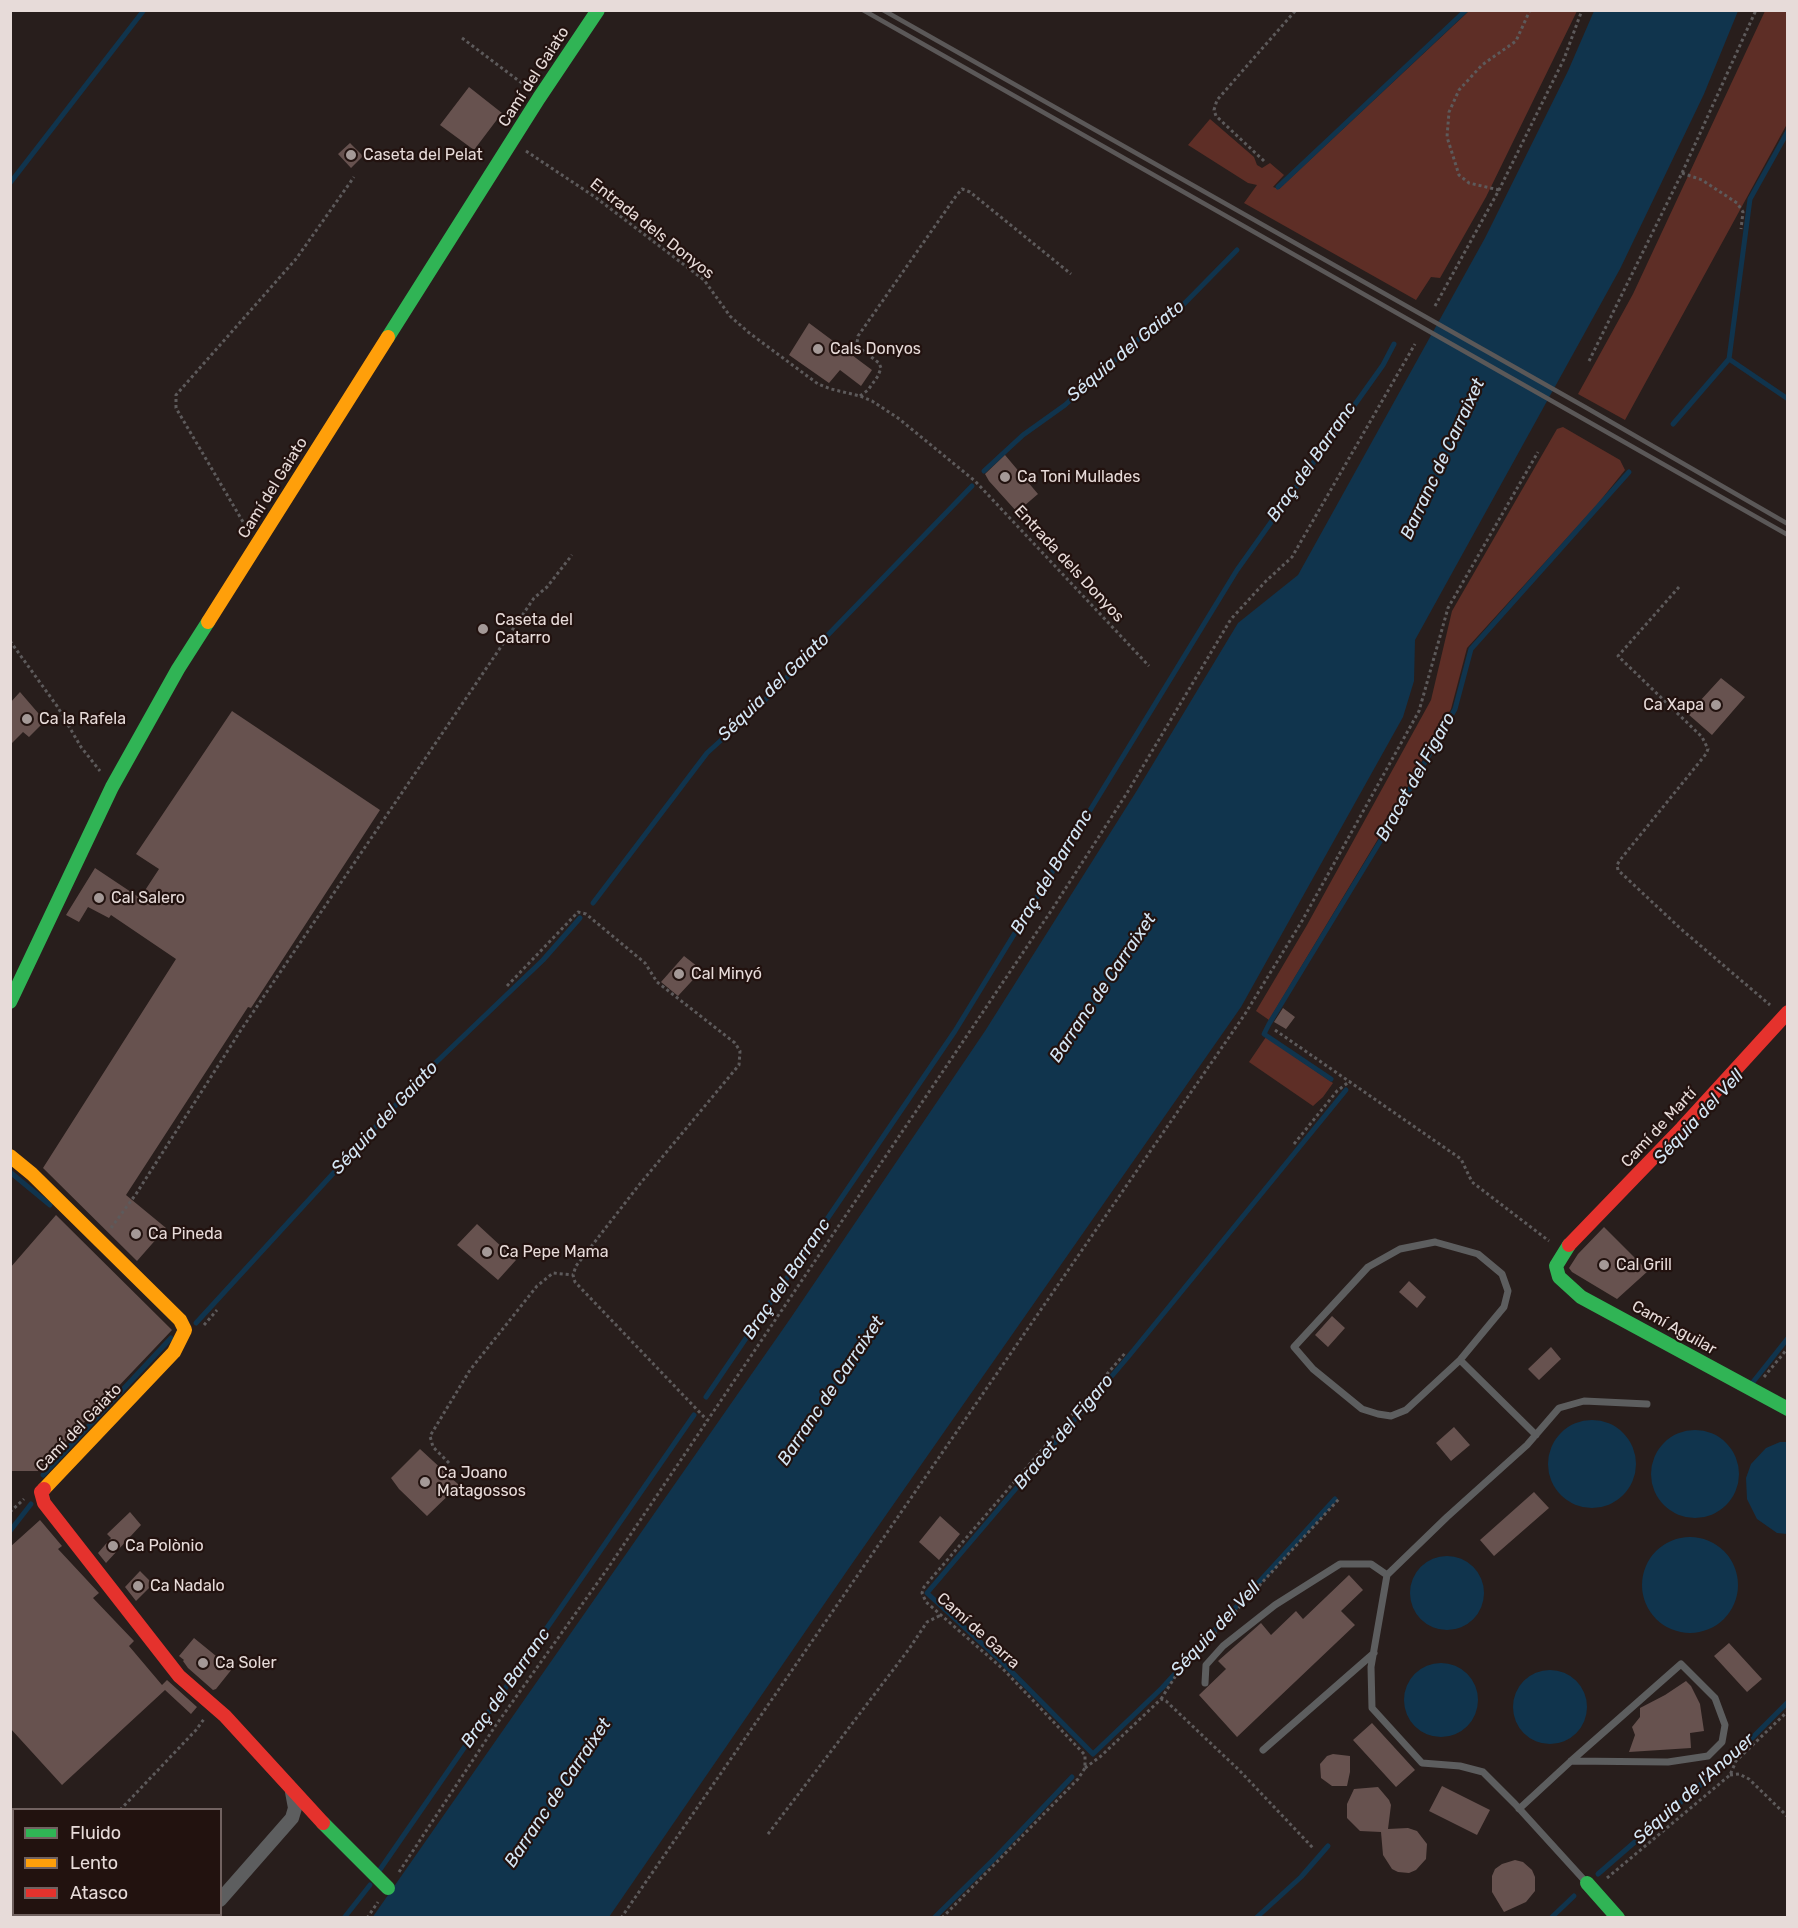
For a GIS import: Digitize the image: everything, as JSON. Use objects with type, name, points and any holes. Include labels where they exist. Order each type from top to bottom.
[{"type":"street","name":"Camí del Gaiato","points":[[10,1002],[112,787],[178,669],[539,98],[598,10]]},
{"type":"street","name":"Camí de Martí","points":[[1556,1266],[1564,1252],[1786,1014]]},
{"type":"street","name":"Camí del Gaiato","points":[[10,1156],[32,1174],[101,1241],[180,1320],[185,1330],[174,1352],[41,1492],[44,1503],[179,1676],[225,1716],[311,1811],[388,1888]]},
{"type":"street","name":"Camí Aguilar","points":[[1556,1266],[1559,1277],[1581,1297],[1788,1409]]},
{"type":"street","points":[[292,1790],[295,1808],[292,1818]]},
{"type":"street","points":[[222,1898],[300,1810],[311,1811]]},
{"type":"street","points":[[1590,1887],[1618,1917]]},
{"type":"lane","points":[[1435,1242],[1478,1254],[1502,1274],[1508,1291],[1504,1307],[1460,1360],[1406,1410],[1391,1416],[1362,1409],[1313,1369],[1294,1347],[1368,1267],[1400,1249],[1435,1242]]},
{"type":"lane","points":[[1460,1360],[1536,1435]]},
{"type":"lane","points":[[1590,1887],[1482,1772],[1460,1766],[1422,1763],[1372,1708],[1371,1667],[1387,1575],[1536,1435],[1559,1408],[1584,1401],[1647,1404]]},
{"type":"lane","points":[[1204,1683],[1206,1665],[1223,1646],[1275,1605],[1340,1564],[1371,1564],[1387,1575]]},
{"type":"lane","points":[[1263,1750],[1374,1653]]},
{"type":"lane","points":[[1519,1809],[1572,1761],[1681,1664],[1715,1698],[1725,1725],[1722,1742],[1708,1756],[1668,1762],[1572,1761]]},
{"type":"path","points":[[1264,161],[1216,116],[1214,110],[1217,100],[1296,10]]},
{"type":"path","points":[[1499,190],[1469,183],[1459,175],[1447,137],[1449,112],[1459,90],[1482,65],[1516,41],[1530,10]]},
{"type":"path","points":[[1435,306],[1499,190],[1564,59],[1582,10]]},
{"type":"path","points":[[1588,361],[1682,173],[1756,10]]},
{"type":"path","points":[[462,38],[539,98]]},
{"type":"path","name":"Entrada dels Donyos","points":[[512,141],[595,197],[704,280],[730,316],[818,384],[872,401],[898,418],[975,481],[1149,666]]},
{"type":"path","points":[[1682,173],[1702,180],[1737,203],[1743,212],[1741,229]]},
{"type":"path","points":[[260,540],[248,532],[195,443],[176,408],[176,395],[296,260],[354,177]]},
{"type":"path","points":[[860,396],[878,376],[881,368],[879,363],[861,349],[857,343],[858,336],[962,189],[970,192],[1071,273]]},
{"type":"path","points":[[367,1917],[496,1725],[609,1568],[1063,891],[1127,793],[1231,619],[1292,557],[1415,344]]},
{"type":"path","points":[[621,1917],[1245,1014],[1302,921],[1419,711],[1448,608],[1538,452]]},
{"type":"path","points":[[101,1241],[136,1194],[241,1030],[534,598],[547,587],[572,555]]},
{"type":"path","points":[[1679,587],[1618,656],[1702,737],[1708,749],[1620,860],[1617,865],[1618,870],[1681,930],[1786,1014]]},
{"type":"path","points":[[10,641],[57,706],[81,747],[112,787]]},
{"type":"path","points":[[507,986],[578,912],[586,914],[645,963],[657,982],[735,1043],[740,1051],[739,1065],[639,1185],[576,1266],[573,1275],[575,1282],[707,1420]]},
{"type":"path","points":[[1275,1030],[1461,1159],[1472,1182],[1564,1252]]},
{"type":"path","points":[[1294,1144],[1337,1091],[1350,1081]]},
{"type":"path","points":[[449,1463],[433,1447],[430,1436],[470,1370],[537,1286],[553,1273],[573,1275]]},
{"type":"path","points":[[1754,1390],[1788,1348]]},
{"type":"path","name":"Camí de Garra","points":[[1085,1768],[1085,1755],[1003,1669],[926,1602],[922,1593],[924,1587],[1126,1352]]},
{"type":"path","points":[[942,1917],[1078,1779],[1085,1768],[1101,1756],[1161,1698],[1175,1677],[1339,1500]]},
{"type":"path","points":[[768,1834],[927,1622],[941,1616]]},
{"type":"path","points":[[1161,1698],[1239,1770],[1313,1848]]},
{"type":"path","points":[[121,1808],[196,1730],[213,1706]]},
{"type":"path","points":[[1590,1887],[1730,1774],[1736,1761],[1788,1711]]},
{"type":"path","points":[[1730,1774],[1739,1774],[1749,1779],[1788,1817]]},
{"type":"shaded area","points":[[1469,11],[1577,11],[1486,197],[1440,278],[1431,277],[1416,300],[1244,203],[1257,185],[1248,183],[1188,145],[1210,119],[1254,157],[1257,165],[1262,168],[1270,163],[1284,175],[1273,187],[1279,189]]},
{"type":"shaded area","points":[[1765,11],[1787,11],[1787,124],[1625,420],[1578,394],[1633,294]]},
{"type":"shaded area","points":[[1563,427],[1620,460],[1625,470],[1596,506],[1467,648],[1451,709],[1378,839],[1269,1020],[1256,1011],[1307,925],[1431,700],[1452,611],[1557,429]]},
{"type":"shaded area","points":[[1266,1037],[1333,1083],[1313,1106],[1249,1062]]},
{"type":"water","name":"Barranc de Carraixet","points":[[1594,11],[1738,11],[1704,94],[1620,269],[1415,640],[1414,681],[1403,717],[1241,1007],[849,1568],[609,1917],[372,1918],[790,1319],[985,1031],[1136,792],[1238,623],[1298,575],[1485,238],[1568,71]]},
{"type":"water","points":[[1592,1420],[1617,1427],[1629,1439],[1636,1464],[1629,1489],[1617,1501],[1592,1508],[1567,1501],[1555,1489],[1548,1464],[1555,1439],[1567,1427]]},
{"type":"water","points":[[1695,1430],[1712,1434],[1726,1443],[1735,1457],[1739,1474],[1735,1491],[1726,1505],[1712,1514],[1695,1518],[1678,1514],[1664,1505],[1655,1491],[1651,1474],[1655,1457],[1664,1443],[1678,1434]]},
{"type":"water","points":[[1780,1442],[1787,1442],[1787,1534],[1777,1533],[1757,1519],[1747,1499],[1746,1478],[1751,1464],[1766,1448]]},
{"type":"water","points":[[1690,1537],[1708,1541],[1724,1551],[1734,1567],[1738,1585],[1734,1603],[1724,1619],[1708,1629],[1690,1633],[1672,1629],[1656,1619],[1646,1603],[1642,1585],[1646,1567],[1656,1551],[1672,1541]]},
{"type":"water","points":[[1447,1556],[1468,1562],[1478,1572],[1484,1593],[1478,1614],[1468,1624],[1447,1630],[1426,1624],[1416,1614],[1410,1593],[1416,1572],[1426,1562]]},
{"type":"water","points":[[1434,1663],[1448,1663],[1462,1669],[1472,1679],[1478,1693],[1478,1707],[1472,1721],[1462,1731],[1448,1737],[1434,1737],[1420,1731],[1410,1721],[1404,1707],[1404,1693],[1410,1679],[1420,1669]]},
{"type":"water","points":[[1543,1670],[1557,1670],[1571,1676],[1581,1686],[1587,1700],[1585,1721],[1571,1738],[1557,1744],[1543,1744],[1529,1738],[1519,1728],[1513,1714],[1513,1700],[1519,1686],[1529,1676]]},
{"type":"building","points":[[469,87],[502,113],[474,150],[440,125]]},
{"type":"building","name":"Caseta del Pelat","points":[[350,143],[363,156],[351,168],[338,154]]},
{"type":"building","name":"Cals Donyos","points":[[809,323],[872,370],[861,386],[840,370],[829,383],[789,355]]},
{"type":"building","name":"Ca Toni Mullades","points":[[1005,455],[1038,494],[1017,512],[985,474]]},
{"type":"building","name":"Ca Xapa","points":[[1721,678],[1745,697],[1712,735],[1688,714]]},
{"type":"building","name":"Ca la Rafela","points":[[20,692],[45,721],[29,737],[23,732],[10,745],[10,703]]},
{"type":"building","points":[[232,711],[380,810],[126,1195],[166,1228],[137,1261],[43,1168],[176,959],[111,915],[109,918],[88,907],[79,922],[66,915],[95,868],[140,898],[159,869],[136,854]]},
{"type":"building","name":"Cal Minyó","points":[[684,956],[702,970],[678,996],[661,982]]},
{"type":"building","points":[[1283,1008],[1295,1017],[1286,1029],[1274,1022]]},
{"type":"building","points":[[56,1215],[172,1330],[38,1471],[10,1471],[10,1268]]},
{"type":"building","name":"Ca Pepe Mama","points":[[477,1224],[516,1260],[498,1280],[457,1245]]},
{"type":"building","name":"Cal Grill","points":[[1604,1227],[1648,1271],[1617,1299],[1569,1268],[1578,1254]]},
{"type":"building","points":[[1409,1281],[1426,1297],[1417,1308],[1399,1292]]},
{"type":"building","points":[[1332,1316],[1345,1328],[1328,1347],[1315,1335]]},
{"type":"building","points":[[1551,1347],[1561,1359],[1539,1380],[1528,1369]]},
{"type":"building","points":[[1454,1427],[1470,1445],[1451,1461],[1436,1443]]},
{"type":"building","name":"Ca Joano Matagossos","points":[[420,1449],[459,1485],[427,1516],[391,1478]]},
{"type":"building","points":[[1534,1492],[1549,1508],[1494,1556],[1480,1540]]},
{"type":"building","name":"Ca Polònio","points":[[130,1512],[141,1525],[106,1563],[98,1553],[111,1538],[107,1534]]},
{"type":"building","points":[[940,1516],[960,1534],[939,1560],[919,1542]]},
{"type":"building","points":[[40,1520],[62,1546],[58,1549],[99,1593],[93,1598],[134,1641],[129,1646],[162,1685],[167,1680],[197,1707],[191,1714],[165,1690],[62,1785],[10,1728],[10,1547]]},
{"type":"building","name":"Ca Nadalo","points":[[140,1571],[153,1584],[136,1601],[125,1587]]},
{"type":"building","points":[[1349,1575],[1363,1590],[1341,1611],[1355,1625],[1237,1737],[1199,1695],[1226,1669],[1218,1661],[1261,1623],[1271,1635],[1296,1611],[1303,1619]]},
{"type":"building","name":"Ca Soler","points":[[194,1638],[232,1669],[216,1689],[213,1690],[188,1668],[179,1656]]},
{"type":"building","points":[[1729,1643],[1762,1679],[1747,1692],[1714,1656]]},
{"type":"building","points":[[1686,1681],[1700,1704],[1704,1731],[1690,1733],[1691,1748],[1629,1752],[1635,1735],[1632,1727],[1640,1717],[1640,1708]]},
{"type":"building","points":[[1372,1723],[1415,1770],[1396,1787],[1353,1740]]},
{"type":"building","points":[[1333,1754],[1350,1756],[1347,1786],[1332,1786],[1321,1778],[1320,1764],[1327,1756]]},
{"type":"building","points":[[1442,1786],[1490,1810],[1477,1835],[1429,1811]]},
{"type":"building","points":[[1378,1787],[1391,1805],[1388,1829],[1408,1828],[1417,1831],[1427,1844],[1426,1859],[1416,1870],[1409,1873],[1392,1869],[1383,1855],[1381,1832],[1360,1831],[1347,1818],[1347,1804],[1354,1789]]},
{"type":"building","points":[[1515,1860],[1523,1862],[1532,1870],[1535,1877],[1535,1891],[1526,1902],[1504,1912],[1492,1892],[1492,1876],[1495,1869],[1502,1864]]},
{"type":"waterway","points":[[10,183],[144,10]]},
{"type":"waterway","name":"Séquia del Gaiato","points":[[1278,187],[1466,10]]},
{"type":"waterway","points":[[1729,359],[1750,199],[1788,131]]},
{"type":"waterway","name":"Séquia del Gaiato","points":[[984,471],[1023,435],[1065,405],[1143,335],[1180,308],[1237,250]]},
{"type":"waterway","name":"Braç del Barranc","points":[[706,1397],[955,1031],[1237,570],[1383,365],[1394,344]]},
{"type":"waterway","name":"Séquia del Vell","points":[[1729,359],[1788,399]]},
{"type":"waterway","name":"Bracet del Figaro","points":[[1673,424],[1729,359]]},
{"type":"waterway","name":"Bracet del Figaro","points":[[1331,1079],[1264,1034],[1381,840],[1455,709],[1471,649],[1629,472]]},
{"type":"waterway","name":"Séquia del Gaiato","points":[[593,903],[707,753],[763,702],[972,486]]},
{"type":"waterway","name":"Séquia del Gaiato","points":[[196,1323],[427,1071],[543,960],[580,918]]},
{"type":"waterway","name":"Bracet del Figaro","points":[[1335,1499],[1162,1688],[1093,1754],[1002,1662],[927,1593],[1128,1357],[1346,1090]]},
{"type":"waterway","points":[[10,1172],[50,1205]]},
{"type":"waterway","name":"Séquia del Gaiato","points":[[43,1475],[171,1338]]},
{"type":"waterway","points":[[1753,1382],[1788,1338]]},
{"type":"waterway","name":"Braç del Barranc","points":[[379,1871],[694,1415]]},
{"type":"waterway","name":"Séquia del Gaiato","points":[[10,1531],[31,1504]]},
{"type":"waterway","name":"Séquia de l'Anouer","points":[[1598,1874],[1736,1754],[1788,1702]]},
{"type":"waterway","points":[[934,1918],[1072,1777]]},
{"type":"waterway","points":[[1256,1918],[1301,1877],[1328,1846]]},
{"type":"waterway","name":"Braç del Barranc","points":[[344,1918],[370,1885]]},
{"type":"waterway","name":"Séquia de l'Anouer","points":[[1551,1918],[1574,1896]]},
{"type":"railway","points":[[863,10],[1788,535]]},
{"type":"railway","points":[[883,10],[1788,524]]},
{"type":"traffic: fast","points":[[388,337],[539,98],[598,10]]},
{"type":"traffic: fast","points":[[10,1002],[112,787],[178,669],[208,622]]},
{"type":"traffic: fast","points":[[1569,1245],[1556,1266],[1559,1277],[1581,1297],[1788,1409]]},
{"type":"traffic: fast","points":[[323,1823],[388,1888]]},
{"type":"traffic: fast","points":[[1587,1883],[1618,1918]]},
{"type":"traffic: slow","points":[[208,622],[388,337]]},
{"type":"traffic: slow","points":[[10,1156],[32,1174],[180,1320],[185,1330],[174,1352],[44,1489]]},
{"type":"traffic: jam","points":[[1569,1245],[1682,1128],[1788,1012]]},
{"type":"traffic: jam","points":[[44,1489],[41,1492],[44,1503],[179,1676],[225,1716],[323,1823]]},
{"type":"place","name":"Caseta del Pelat","points":[[351,155]]},
{"type":"place","name":"Cals Donyos","points":[[818,349]]},
{"type":"place","name":"Ca Toni Mullades","points":[[1005,477]]},
{"type":"place","name":"Caseta del Catarro","points":[[483,629]]},
{"type":"place","name":"Ca Xapa","points":[[1716,705]]},
{"type":"place","name":"Ca la Rafela","points":[[27,719]]},
{"type":"place","name":"Cal Salero","points":[[99,898]]},
{"type":"place","name":"Cal Minyó","points":[[679,974]]},
{"type":"place","name":"Ca Pineda","points":[[136,1234]]},
{"type":"place","name":"Ca Pepe Mama","points":[[487,1252]]},
{"type":"place","name":"Cal Grill","points":[[1604,1265]]},
{"type":"place","name":"Ca Joano Matagossos","points":[[425,1482]]},
{"type":"place","name":"Ca Polònio","points":[[113,1546]]},
{"type":"place","name":"Ca Nadalo","points":[[138,1586]]},
{"type":"place","name":"Ca Soler","points":[[203,1663]]}]
